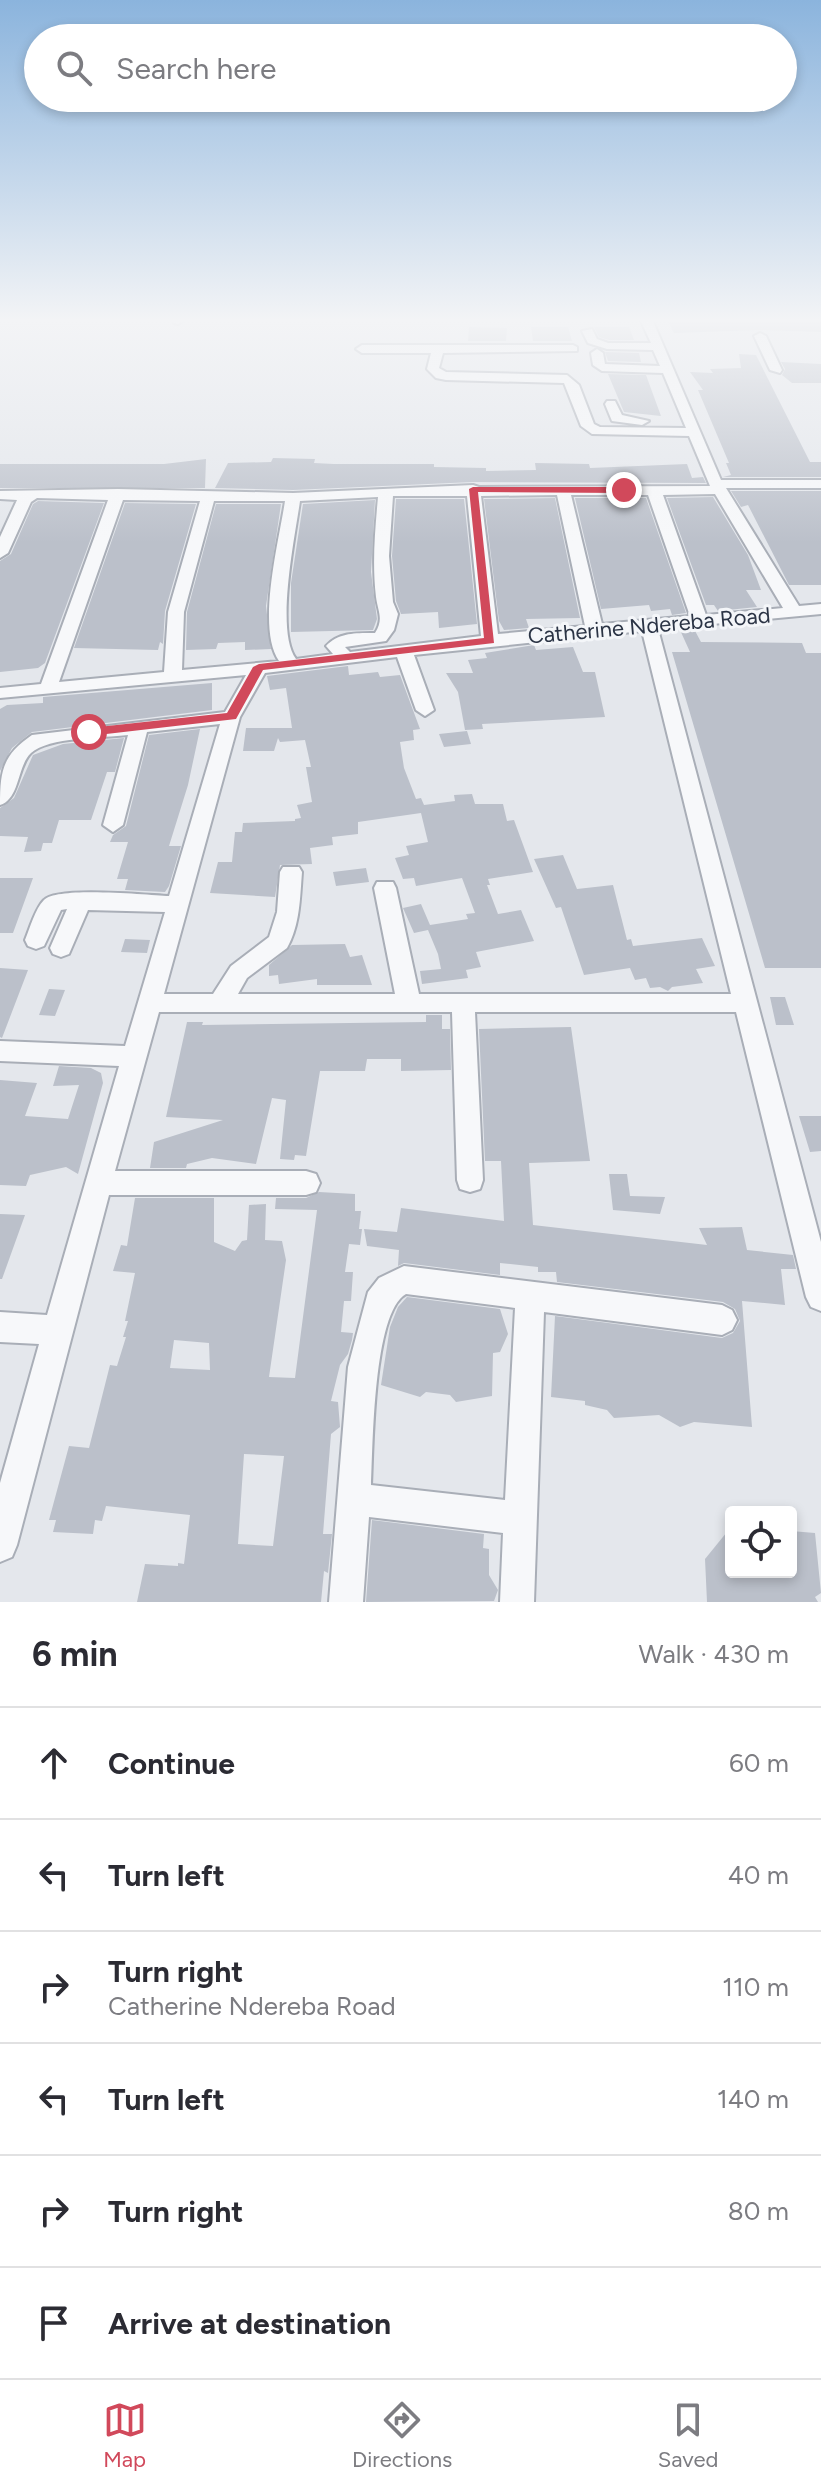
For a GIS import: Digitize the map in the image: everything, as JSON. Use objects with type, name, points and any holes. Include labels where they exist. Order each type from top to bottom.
[{"type":"street","points":[[576,394],[588,426],[597,431],[692,426]]},
{"type":"street","points":[[678,394],[717,487],[794,612]]},
{"type":"street","points":[[611,404],[614,414],[622,421],[692,426]]},
{"type":"street","points":[[0,495],[118,493],[293,497],[473,489],[654,490],[817,484],[821,499]]},
{"type":"street","points":[[473,489],[490,640]]},
{"type":"street","points":[[563,490],[595,631]]},
{"type":"street","points":[[654,490],[700,620]]},
{"type":"street","points":[[346,658],[335,646],[337,643],[351,638],[380,637],[386,630],[390,614],[385,602],[381,556],[386,492]]},
{"type":"street","points":[[48,689],[118,493]]},
{"type":"street","points":[[0,553],[27,496]]},
{"type":"street","points":[[173,677],[176,612],[208,497]]},
{"type":"street","points":[[291,665],[280,650],[278,601],[293,497]]},
{"type":"street","name":"Catherine Ndereba Road","points":[[0,693],[291,665],[490,640],[821,609]]},
{"type":"street","points":[[649,627],[821,1297]]},
{"type":"street","points":[[404,652],[425,710]]},
{"type":"street","points":[[0,1545],[97,1183],[136,1057],[231,717],[259,667]]},
{"type":"street","points":[[0,798],[20,752],[39,739],[231,717]]},
{"type":"street","points":[[113,825],[139,727]]},
{"type":"street","points":[[220,1003],[239,972],[279,942],[288,912],[291,872]]},
{"type":"street","points":[[385,888],[409,1002]]},
{"type":"street","points":[[61,948],[81,901]]},
{"type":"street","points":[[36,940],[55,902],[178,904]]},
{"type":"street","points":[[463,1001],[470,1180]]},
{"type":"street","points":[[150,1003],[745,1003]]},
{"type":"street","points":[[0,1051],[136,1057]]},
{"type":"street","points":[[97,1183],[306,1183]]},
{"type":"street","points":[[346,1602],[363,1367],[378,1302],[389,1288],[404,1280],[722,1320]]},
{"type":"street","points":[[517,1602],[530,1296]]},
{"type":"street","points":[[0,1327],[56,1330]]},
{"type":"street","points":[[354,1499],[521,1519]]},
{"type":"building","points":[[616,394],[653,394],[661,416],[624,412]]},
{"type":"building","points":[[700,394],[776,394],[810,462],[821,462],[821,477],[723,477],[731,475],[726,463],[729,463]]},
{"type":"building","points":[[273,458],[315,459],[314,463],[334,464],[434,464],[434,467],[486,468],[486,471],[536,470],[535,463],[589,464],[590,468],[687,464],[692,478],[703,477],[706,483],[473,482],[293,490],[215,488],[228,463],[271,462]]},
{"type":"building","points":[[206,459],[205,488],[0,488],[0,464],[164,464]]},
{"type":"building","points":[[731,491],[821,491],[821,585],[789,585],[748,505],[741,507]]},
{"type":"building","points":[[713,497],[748,555],[761,590],[746,590],[757,607],[718,611],[714,605],[706,605],[667,498]]},
{"type":"building","points":[[555,498],[580,618],[526,619],[529,628],[504,630],[499,621],[484,499]]},
{"type":"building","points":[[575,498],[646,498],[686,613],[672,615],[670,609],[651,611],[649,605],[601,609]]},
{"type":"building","points":[[396,499],[464,499],[477,624],[439,628],[438,612],[401,614],[396,601],[392,556]]},
{"type":"building","points":[[375,500],[371,572],[377,619],[373,630],[291,632],[291,583],[303,504]]},
{"type":"building","points":[[38,501],[104,503],[45,663],[38,668],[0,672],[0,561],[11,554],[33,504]]},
{"type":"building","points":[[125,503],[196,504],[165,611],[163,644],[160,642],[158,650],[74,648]]},
{"type":"building","points":[[216,504],[281,504],[266,606],[271,649],[245,650],[245,642],[218,643],[216,649],[186,650],[187,612]]},
{"type":"building","points":[[694,629],[701,642],[802,643],[806,653],[821,653],[821,968],[765,968],[672,652],[690,652],[680,630]]},
{"type":"building","points":[[534,645],[536,650],[573,647],[583,672],[595,672],[605,717],[482,724],[483,729],[465,730],[458,692],[446,673],[473,673],[468,660],[487,658],[485,653]]},
{"type":"building","points":[[348,666],[349,675],[378,672],[380,677],[400,675],[420,729],[413,730],[414,740],[400,742],[404,768],[416,799],[421,798],[424,805],[455,801],[454,795],[472,794],[475,804],[503,804],[507,821],[514,820],[533,872],[488,879],[490,885],[487,885],[498,914],[521,910],[534,941],[476,952],[481,967],[466,970],[468,978],[422,984],[420,971],[441,969],[438,954],[428,930],[414,933],[403,908],[421,904],[430,925],[468,919],[466,914],[475,913],[462,878],[416,886],[414,878],[403,879],[395,858],[409,855],[406,846],[428,842],[421,813],[358,822],[358,834],[332,837],[333,845],[310,848],[312,864],[280,865],[275,897],[210,893],[218,862],[232,862],[235,832],[242,832],[243,823],[295,821],[301,818],[297,805],[312,802],[306,767],[311,767],[305,740],[280,742],[278,738],[274,751],[243,751],[246,728],[292,728],[286,688],[270,690],[267,676]]},
{"type":"building","points":[[212,683],[212,710],[32,732],[12,748],[0,771],[0,709],[7,705],[43,703],[43,697]]},
{"type":"building","points":[[200,729],[188,785],[169,846],[181,846],[169,886],[165,892],[125,890],[128,879],[117,879],[128,842],[110,842],[113,835],[126,826],[149,735]]},
{"type":"building","points":[[467,731],[471,744],[444,747],[439,734]]},
{"type":"building","points":[[124,738],[115,772],[107,772],[91,820],[59,820],[52,843],[43,843],[41,851],[24,852],[28,837],[0,836],[0,808],[14,798],[33,755],[63,744]]},
{"type":"building","points":[[563,855],[577,889],[613,885],[627,940],[631,939],[633,946],[702,938],[715,966],[696,969],[703,983],[672,987],[668,991],[660,987],[650,988],[646,978],[635,980],[630,968],[584,975],[561,907],[556,908],[534,859]]},
{"type":"building","points":[[366,868],[369,882],[336,886],[333,872]]},
{"type":"building","points":[[0,878],[33,878],[13,933],[0,933]]},
{"type":"building","points":[[125,939],[150,940],[147,953],[121,952]]},
{"type":"building","points":[[345,944],[350,957],[362,955],[372,985],[317,985],[317,979],[279,984],[278,975],[269,976],[269,965],[292,945]]},
{"type":"building","points":[[0,968],[28,970],[2,1038],[0,1037]]},
{"type":"building","points":[[49,989],[65,990],[55,1016],[39,1015]]},
{"type":"building","points":[[770,997],[785,997],[794,1025],[776,1025]]},
{"type":"building","points":[[426,1015],[442,1015],[442,1029],[450,1029],[451,1070],[401,1071],[401,1059],[367,1059],[365,1071],[320,1071],[306,1156],[295,1155],[294,1160],[280,1159],[286,1100],[272,1098],[256,1164],[212,1158],[187,1164],[186,1168],[150,1168],[154,1142],[223,1120],[166,1117],[187,1022],[203,1022],[202,1025],[426,1022]]},
{"type":"building","points":[[571,1027],[590,1161],[529,1163],[533,1225],[707,1245],[699,1228],[742,1227],[747,1250],[793,1255],[796,1269],[781,1269],[785,1305],[742,1301],[752,1427],[694,1422],[680,1427],[659,1415],[614,1418],[607,1410],[585,1405],[585,1401],[551,1397],[555,1316],[722,1338],[733,1333],[740,1321],[735,1309],[723,1302],[557,1282],[556,1272],[538,1272],[538,1267],[500,1263],[500,1275],[404,1263],[398,1266],[399,1250],[367,1246],[364,1229],[397,1232],[401,1208],[504,1221],[501,1161],[485,1161],[479,1029]]},
{"type":"building","points":[[59,1066],[91,1068],[101,1073],[103,1083],[78,1174],[66,1167],[30,1175],[26,1186],[0,1185],[0,1080],[37,1083],[25,1116],[68,1119],[79,1085],[53,1086]]},
{"type":"building","points":[[799,1116],[821,1116],[821,1151],[810,1152]]},
{"type":"building","points":[[609,1174],[627,1174],[630,1196],[665,1197],[660,1214],[613,1210]]},
{"type":"building","points":[[319,1192],[355,1194],[355,1211],[361,1211],[359,1229],[362,1229],[360,1245],[349,1244],[345,1272],[353,1272],[351,1301],[344,1301],[341,1332],[353,1333],[348,1354],[340,1365],[331,1401],[338,1402],[340,1427],[331,1434],[323,1534],[332,1534],[321,1602],[137,1602],[145,1564],[184,1564],[190,1515],[106,1506],[102,1521],[95,1520],[93,1534],[53,1532],[56,1520],[49,1520],[69,1446],[89,1448],[110,1365],[117,1366],[126,1337],[123,1337],[128,1321],[125,1321],[135,1273],[113,1271],[121,1245],[127,1246],[135,1198],[214,1198],[214,1242],[235,1251],[242,1241],[247,1240],[249,1205],[266,1204],[265,1240],[282,1241],[286,1260],[269,1377],[295,1378],[317,1210],[275,1209],[276,1198],[306,1198]],"holes":[[[174,1340],[209,1343],[210,1370],[170,1368]],[[244,1454],[284,1456],[273,1546],[238,1544]]]},
{"type":"building","points":[[0,1214],[25,1215],[2,1279],[0,1279]]},
{"type":"building","points":[[407,1297],[500,1309],[508,1334],[500,1352],[493,1353],[492,1396],[456,1402],[450,1395],[426,1392],[420,1397],[381,1385],[390,1327],[398,1307]]},
{"type":"building","points":[[372,1520],[484,1534],[483,1548],[489,1549],[489,1575],[498,1590],[494,1601],[366,1602]]},
{"type":"building","points":[[797,1532],[815,1533],[821,1593],[815,1597],[818,1602],[707,1602],[705,1559],[725,1534],[725,1578],[797,1578]]},
{"type":"route","points":[[89,732],[231,717],[259,667],[490,640],[473,489],[624,490]]}]
